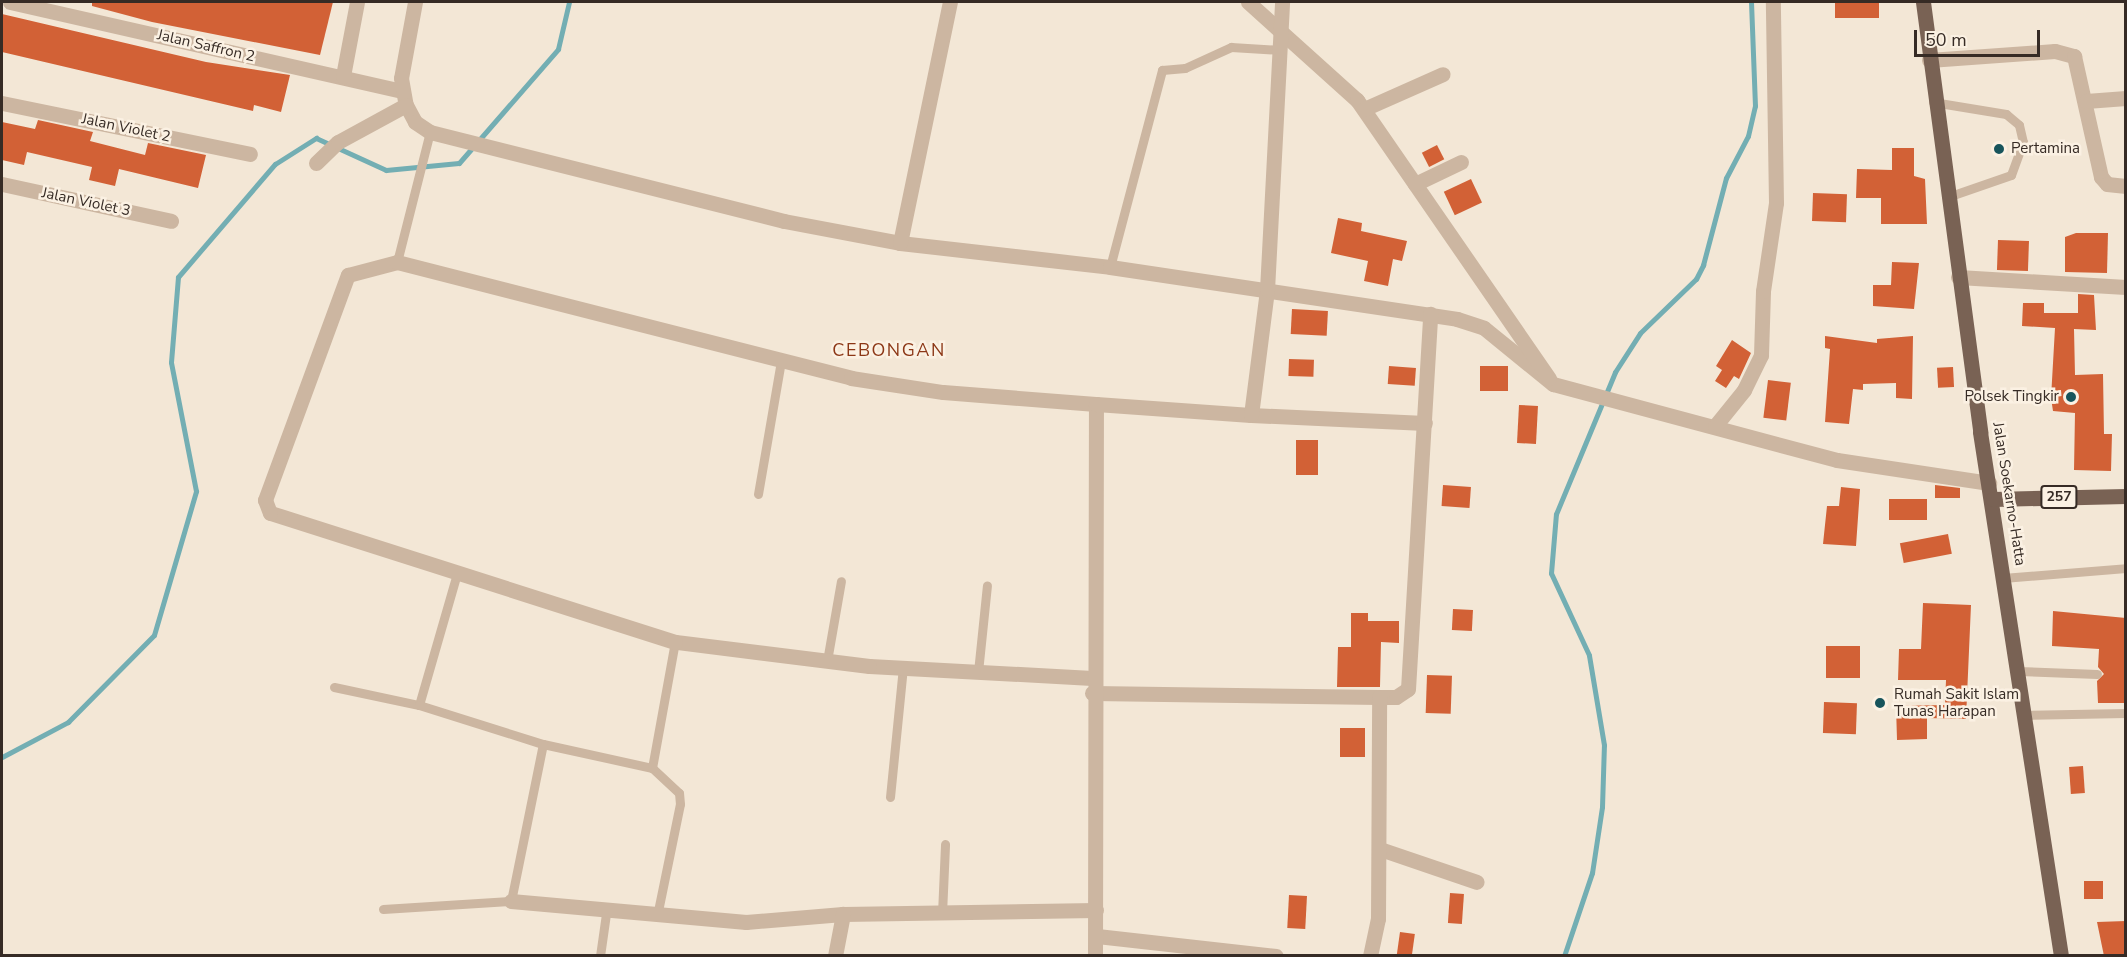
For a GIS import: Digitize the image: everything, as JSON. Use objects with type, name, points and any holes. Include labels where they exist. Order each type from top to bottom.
[{"type":"main road","name":"Jalan Soekarno-Hatta","points":[[1923,2],[1933,102],[1958,277],[2061,956]]},
{"type":"main road","name":"257","points":[[1991,491],[2126,496]]},
{"type":"street","name":"Jalan Saffron 2","points":[[9,2],[344,76],[404,98]]},
{"type":"street","points":[[344,76],[357,2]]},
{"type":"street","points":[[415,2],[404,98],[415,122],[430,132],[466,139],[499,150],[784,221],[900,243],[1110,267],[1430,314],[1484,328],[1553,384],[1595,392],[1837,460],[1991,491]]},
{"type":"street","points":[[900,243],[950,2]]},
{"type":"street","points":[[1248,2],[1281,29],[1364,109],[1553,384]]},
{"type":"street","points":[[1251,415],[1267,290],[1282,2]]},
{"type":"street","points":[[1715,426],[1744,390],[1761,355],[1763,291],[1776,203],[1773,2]]},
{"type":"street","points":[[1929,60],[2064,51],[2076,58],[2102,179],[2126,186]]},
{"type":"street","points":[[1364,109],[1443,74]]},
{"type":"street","points":[[320,158],[338,142],[404,98]]},
{"type":"street","points":[[2085,101],[2126,98]]},
{"type":"street","name":"Jalan Violet 2","points":[[2,103],[250,154]]},
{"type":"street","points":[[1415,184],[1461,162]]},
{"type":"street","name":"Jalan Violet 3","points":[[2,184],[171,221]]},
{"type":"street","points":[[1425,423],[1251,415],[943,392],[781,361],[397,262],[348,275],[266,507],[457,573],[675,642],[826,661],[978,672],[1092,685],[1396,697],[1408,689],[1425,423],[1430,314]]},
{"type":"street","points":[[1958,277],[2126,287]]},
{"type":"street","points":[[1095,956],[1092,685],[1096,404]]},
{"type":"street","points":[[1370,956],[1378,919],[1379,697]]},
{"type":"street","points":[[1380,849],[1477,882]]},
{"type":"street","points":[[511,902],[658,911],[746,922],[843,914],[1096,910]]},
{"type":"street","points":[[835,956],[843,914]]},
{"type":"street","points":[[1096,936],[1276,956]]},
{"type":"lane","points":[[1110,267],[1162,70],[1185,68],[1231,47],[1280,50]]},
{"type":"lane","points":[[1933,102],[2006,114],[2019,125],[2023,142],[2011,175],[1947,197]]},
{"type":"lane","points":[[397,262],[430,132]]},
{"type":"lane","points":[[758,494],[781,361]]},
{"type":"lane","points":[[2003,578],[2126,568]]},
{"type":"lane","points":[[419,705],[457,573]]},
{"type":"lane","points":[[826,661],[841,581]]},
{"type":"lane","points":[[978,672],[987,585]]},
{"type":"lane","points":[[652,768],[675,642]]},
{"type":"lane","points":[[890,796],[903,667]]},
{"type":"lane","points":[[2017,671],[2097,674]]},
{"type":"lane","points":[[334,687],[419,705],[543,744],[652,768],[679,793],[680,804],[658,911]]},
{"type":"lane","points":[[2024,715],[2126,713]]},
{"type":"lane","points":[[383,909],[511,902],[543,744]]},
{"type":"lane","points":[[942,914],[945,844]]},
{"type":"lane","points":[[600,956],[607,907]]},
{"type":"building","points":[[92,2],[333,2],[320,55],[152,22],[92,6]]},
{"type":"building","points":[[1835,2],[1879,2],[1879,18],[1835,18]]},
{"type":"building","points":[[2,14],[206,62],[290,75],[281,112],[254,105],[253,111],[2,52]]},
{"type":"building","points":[[38,120],[93,132],[90,141],[145,155],[148,143],[206,155],[198,188],[119,169],[115,186],[89,180],[92,167],[27,152],[24,165],[2,160],[2,122],[35,129]]},
{"type":"building","points":[[1437,145],[1444,159],[1429,167],[1422,153]]},
{"type":"building","points":[[1892,148],[1914,148],[1914,176],[1925,179],[1927,224],[1881,224],[1881,198],[1856,198],[1857,169],[1892,170]]},
{"type":"building","points":[[1471,179],[1482,203],[1455,215],[1444,192]]},
{"type":"building","points":[[1813,193],[1847,194],[1846,222],[1812,221]]},
{"type":"building","points":[[1338,218],[1362,223],[1361,231],[1407,241],[1402,261],[1393,259],[1388,286],[1364,281],[1368,261],[1331,253]]},
{"type":"building","points":[[2076,233],[2108,233],[2107,273],[2065,272],[2065,237]]},
{"type":"building","points":[[1998,240],[2029,241],[2028,271],[1997,270]]},
{"type":"building","points":[[1892,262],[1919,263],[1914,309],[1873,306],[1873,285],[1891,285]]},
{"type":"building","points":[[2078,294],[2094,295],[2096,330],[2074,329],[2075,375],[2103,374],[2104,434],[2112,434],[2111,471],[2074,470],[2075,413],[2053,411],[2051,398],[2055,328],[2022,326],[2023,303],[2044,303],[2044,313],[2078,313]]},
{"type":"building","points":[[1292,309],[1328,311],[1327,336],[1291,334]]},
{"type":"building","points":[[1825,336],[1877,343],[1877,339],[1913,336],[1912,399],[1896,398],[1896,383],[1863,384],[1863,390],[1853,389],[1849,424],[1825,422],[1830,349],[1825,348]]},
{"type":"building","points":[[1732,340],[1751,353],[1739,379],[1734,376],[1726,388],[1715,381],[1722,370],[1716,366]]},
{"type":"building","points":[[1289,359],[1314,360],[1313,377],[1288,376]]},
{"type":"building","points":[[1389,366],[1416,368],[1415,386],[1388,384]]},
{"type":"building","points":[[1480,366],[1508,366],[1508,391],[1480,391]]},
{"type":"building","points":[[1953,367],[1954,387],[1938,388],[1937,368]]},
{"type":"building","points":[[1768,380],[1791,383],[1786,421],[1763,418]]},
{"type":"building","points":[[1519,405],[1538,406],[1536,444],[1517,443]]},
{"type":"building","points":[[1296,440],[1318,440],[1318,475],[1296,475]]},
{"type":"building","points":[[1443,485],[1471,487],[1469,508],[1442,506]]},
{"type":"building","points":[[1935,485],[1960,488],[1960,498],[1935,498]]},
{"type":"building","points":[[1841,487],[1860,489],[1856,546],[1823,544],[1827,506],[1839,506]]},
{"type":"building","points":[[1889,499],[1927,499],[1927,520],[1889,520]]},
{"type":"building","points":[[1948,534],[1952,554],[1904,563],[1900,543]]},
{"type":"building","points":[[1923,603],[1971,605],[1966,719],[1927,718],[1927,739],[1897,740],[1896,706],[1945,705],[1946,680],[1898,680],[1899,649],[1921,649]]},
{"type":"building","points":[[1453,609],[1473,610],[1472,631],[1452,630]]},
{"type":"building","points":[[2053,611],[2126,618],[2126,703],[2098,703],[2097,681],[2104,674],[2098,667],[2099,649],[2052,646]]},
{"type":"building","points":[[1351,613],[1368,613],[1368,621],[1399,621],[1399,643],[1381,642],[1380,687],[1337,687],[1338,647],[1351,647]]},
{"type":"building","points":[[1826,646],[1860,646],[1860,678],[1826,678]]},
{"type":"building","points":[[1427,675],[1452,676],[1451,714],[1426,713]]},
{"type":"building","points":[[1824,702],[1857,703],[1856,734],[1823,733]]},
{"type":"building","points":[[1340,728],[1365,728],[1365,757],[1340,757]]},
{"type":"building","points":[[2083,766],[2085,793],[2071,794],[2069,767]]},
{"type":"building","points":[[2084,881],[2103,881],[2103,899],[2084,899]]},
{"type":"building","points":[[1450,893],[1464,894],[1462,924],[1448,923]]},
{"type":"building","points":[[1289,895],[1307,896],[1305,929],[1287,928]]},
{"type":"building","points":[[2126,921],[2126,956],[2104,956],[2097,922]]},
{"type":"building","points":[[1400,932],[1415,934],[1412,956],[1397,956]]},
{"type":"waterway","points":[[2,757],[68,722],[154,635],[196,491],[171,362],[178,277],[275,164],[316,138],[386,170],[459,163],[558,49],[569,2]]},
{"type":"waterway","points":[[1564,956],[1592,873],[1602,807],[1604,745],[1589,655],[1551,573],[1556,514],[1615,372],[1640,333],[1696,279],[1703,265],[1726,178],[1748,136],[1755,106],[1751,2]]},
{"type":"place","name":"Pertamina","points":[[1999,149]]},
{"type":"place","name":"Polsek Tingkir","points":[[2071,397]]},
{"type":"place","name":"Rumah Sakit Islam Tunas Harapan","points":[[1880,703]]},
{"type":"district","name":"CEBONGAN","points":[[889,350]]}]
